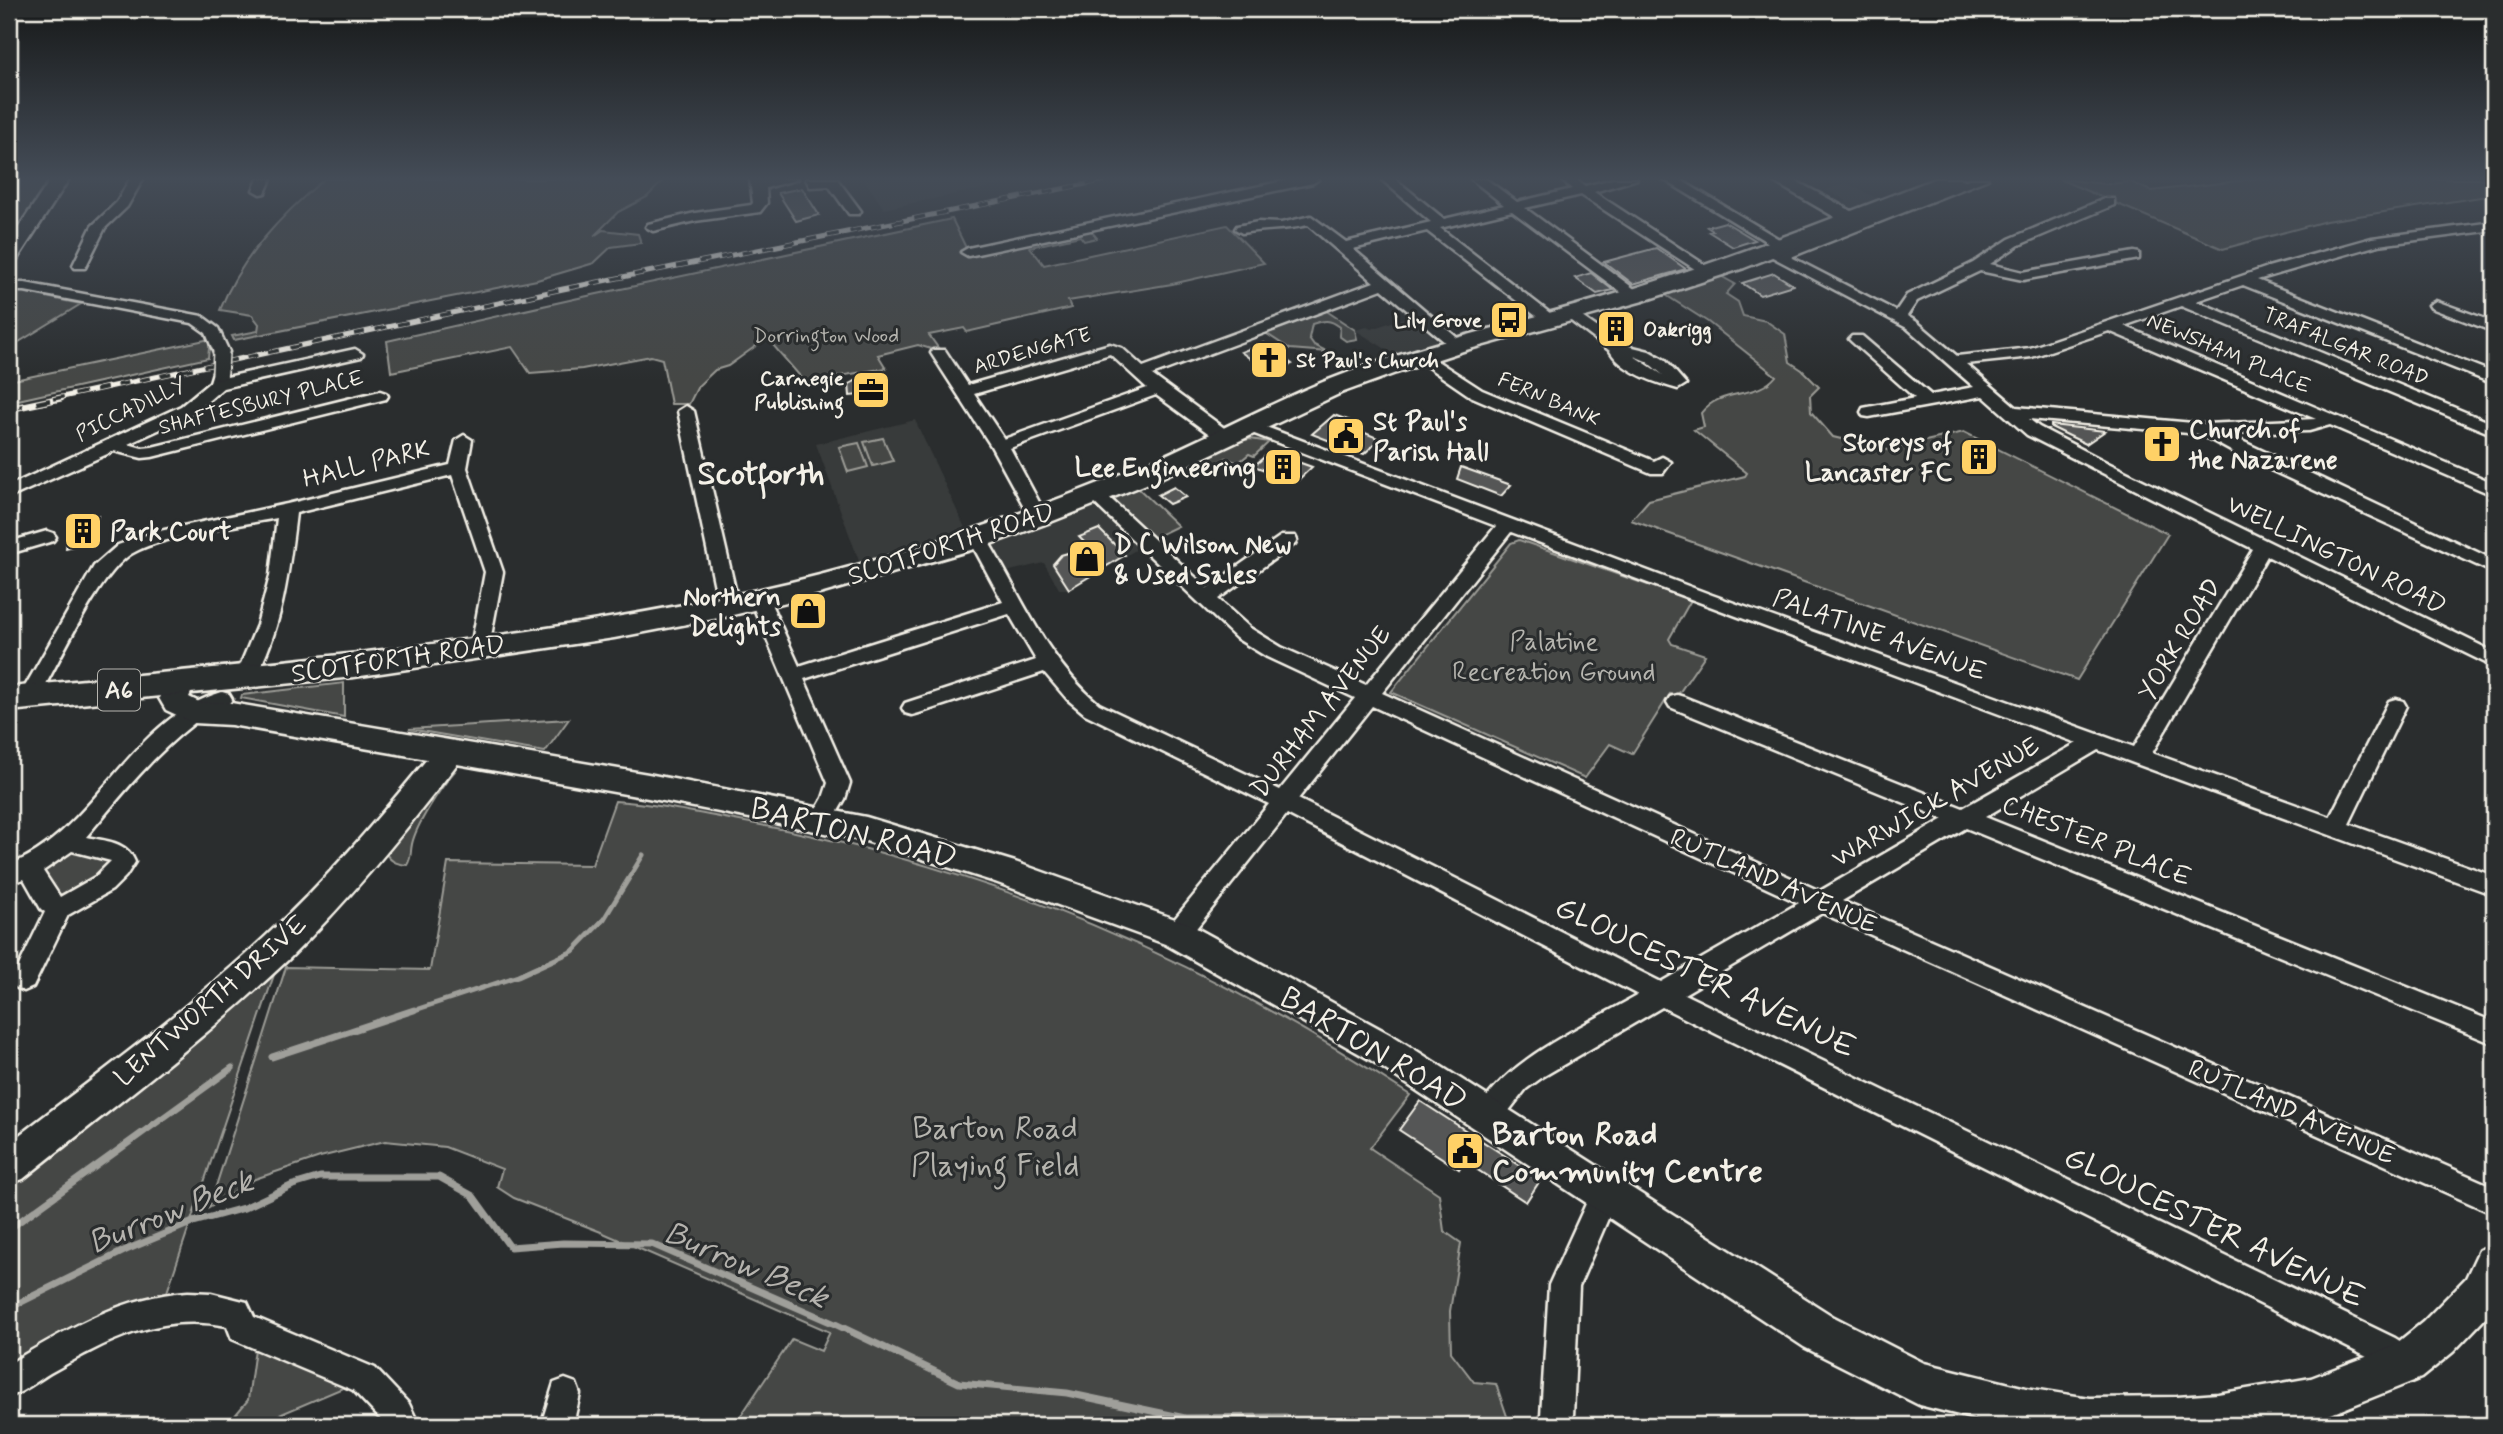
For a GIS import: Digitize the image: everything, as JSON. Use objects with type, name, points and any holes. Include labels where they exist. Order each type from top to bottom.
[{"type":"main road","name":"SCOTFORTH ROAD","points":[[19,698],[187,698],[232,693],[481,647],[729,607],[978,539],[1095,494],[1332,388],[1457,345],[1635,296],[1788,246]]},
{"type":"street","points":[[78,260],[87,246]]},
{"type":"street","points":[[968,252],[997,246]]},
{"type":"street","points":[[1344,247],[1349,246]]},
{"type":"street","points":[[1464,246],[1561,318],[1617,348]]},
{"type":"street","points":[[1566,246],[1635,296]]},
{"type":"street","points":[[1668,246],[1709,272]]},
{"type":"street","name":"WELLINGTON ROAD","points":[[1768,246],[1899,317],[1955,361],[2033,431],[2494,660]]},
{"type":"street","points":[[1776,251],[1791,246]]},
{"type":"street","points":[[1899,317],[1912,298],[1978,266],[2008,246]]},
{"type":"street","points":[[1955,361],[2032,352],[2273,270],[2359,246]]},
{"type":"street","points":[[1344,247],[1457,345]]},
{"type":"street","points":[[1978,266],[2023,276],[2134,256]]},
{"type":"street","points":[[2244,280],[2494,379]]},
{"type":"street","points":[[1140,374],[1384,283]]},
{"type":"street","name":"PICCADILLY","points":[[9,287],[25,287],[197,319],[213,331],[221,352],[219,378],[206,397],[187,410],[9,493]]},
{"type":"street","name":"TRAFALGAR ROAD","points":[[2182,301],[2494,430]]},
{"type":"street","points":[[2436,305],[2494,327]]},
{"type":"street","name":"NEWSHAM PLACE","points":[[2111,326],[2494,489]]},
{"type":"street","points":[[1857,339],[1927,400]]},
{"type":"street","name":"PALATINE AVENUE","points":[[1110,349],[1116,351],[1158,389],[1237,431],[1507,524],[2494,886]]},
{"type":"street","name":"ARDENGATE","points":[[965,391],[1110,349]]},
{"type":"street","points":[[939,353],[1000,446],[1038,517]]},
{"type":"street","name":"SHAFTESBURY PLACE","points":[[219,378],[355,355]]},
{"type":"street","name":"FERN BANK","points":[[1422,356],[1476,393],[1657,468],[1662,462]]},
{"type":"street","points":[[1000,446],[1158,389]]},
{"type":"street","points":[[1869,412],[1986,390]]},
{"type":"street","name":"SHAFTESBURY PLACE","points":[[111,445],[142,453],[152,452],[380,396]]},
{"type":"street","points":[[686,411],[729,607]]},
{"type":"street","points":[[2011,412],[2204,429],[2309,426],[2331,420]]},
{"type":"street","points":[[2204,429],[2246,452],[2494,566]]},
{"type":"street","name":"HALL PARK","points":[[464,440],[458,468],[494,572],[481,647]]},
{"type":"street","name":"HALL PARK","points":[[19,698],[101,570],[125,549],[155,538],[287,510],[458,468]]},
{"type":"street","points":[[9,475],[27,484]]},
{"type":"street","name":"RUTLAND AVENUE","points":[[1095,494],[1243,633],[1274,652],[1820,901],[2494,1201]]},
{"type":"street","name":"HALL PARK","points":[[232,693],[267,625],[279,576],[287,510]]},
{"type":"street","name":"DURHAM AVENUE","points":[[1177,934],[1507,524]]},
{"type":"street","points":[[9,548],[47,537]]},
{"type":"street","name":"GLOUCESTER AVENUE","points":[[978,539],[1048,663],[1066,688],[1092,709],[1284,802],[1660,994],[2384,1349],[2406,1363]]},
{"type":"street","points":[[1206,598],[1289,540]]},
{"type":"street","name":"YORK ROAD","points":[[2139,756],[2263,547]]},
{"type":"street","points":[[760,599],[839,783],[834,799],[821,819]]},
{"type":"street","points":[[793,675],[1016,605]]},
{"type":"street","points":[[912,708],[1048,663]]},
{"type":"street","name":"BARTON ROAD","points":[[232,693],[449,753],[648,786],[866,829],[1003,871],[1177,934],[1382,1048],[1819,1332],[1919,1383],[2026,1410],[2089,1420],[2218,1416],[2311,1400],[2406,1363],[2438,1337],[2490,1287]]},
{"type":"street","points":[[59,908],[49,902],[19,872],[70,842],[187,698]]},
{"type":"street","name":"CHESTER PLACE","points":[[1677,702],[2494,1033]]},
{"type":"street","points":[[2336,828],[2396,706]]},
{"type":"street","name":"WARWICK AVENUE","points":[[1488,1117],[1517,1081],[1535,1068],[2097,741]]},
{"type":"street","name":"LENTWORTH DRIVE","points":[[9,1166],[170,1040],[278,947],[361,862],[449,753]]},
{"type":"street","points":[[24,980],[59,908],[102,883],[119,869],[123,862],[121,856],[115,852],[70,842]]},
{"type":"street","points":[[1557,1416],[1564,1285],[1605,1193]]},
{"type":"street","points":[[9,1382],[103,1325],[178,1305],[208,1306],[236,1313],[243,1328],[364,1379],[398,1415],[403,1425]]},
{"type":"street","points":[[557,1425],[565,1394]]},
{"type":"shaded area","points":[[1410,316],[1439,342],[1397,356],[1355,330],[1367,327],[1371,329]]},
{"type":"shaded area","points":[[915,420],[966,530],[859,561],[816,444]]},
{"type":"shaded area","points":[[1095,504],[1100,505],[1139,548],[1069,589],[1059,589],[1044,563],[1006,572],[991,546]]},
{"type":"green space","points":[[258,246],[619,246],[611,247],[594,263],[537,280],[234,340],[232,336],[258,331],[259,324],[252,315],[220,310],[228,291]]},
{"type":"green space","name":"Dorrington Wood","points":[[825,246],[965,246],[968,252],[997,246],[1035,246],[1030,247],[1044,265],[1131,246],[1247,246],[1264,263],[1172,284],[1068,301],[1071,308],[967,332],[964,328],[929,335],[941,352],[918,345],[878,355],[886,368],[805,382],[767,338],[728,366],[715,370],[698,386],[689,404],[671,404],[662,359],[651,356],[582,369],[530,373],[512,347],[391,372],[387,341]]},
{"type":"green space","points":[[1717,274],[1735,284],[1726,294],[1738,302],[1743,316],[1766,321],[1785,334],[1790,362],[1819,387],[1810,396],[1811,412],[1833,437],[1887,450],[1964,432],[2168,534],[2077,680],[1631,520],[1649,500],[1745,476],[1747,473],[1694,430],[1704,427],[1701,413],[1709,405],[1759,388],[1776,376],[1708,322],[1661,292]]},
{"type":"green space","points":[[16,291],[81,304],[9,348],[9,292]]},
{"type":"green space","points":[[1325,310],[1355,330],[1357,339],[1346,341],[1339,336],[1340,327],[1327,321],[1312,324],[1309,338],[1314,345],[1328,352],[1290,349],[1264,332]]},
{"type":"green space","points":[[210,339],[208,358],[9,402],[9,381]]},
{"type":"green space","points":[[883,438],[893,461],[873,466],[864,442]]},
{"type":"green space","points":[[1251,439],[1269,442],[1254,456],[1249,454],[1238,463],[1226,458],[1217,464],[1206,458],[1239,441]]},
{"type":"green space","points":[[859,443],[868,467],[848,472],[839,447]]},
{"type":"green space","points":[[1137,487],[1178,526],[1151,539],[1115,502],[1115,496]]},
{"type":"green space","name":"Palatine Recreation Ground","points":[[1519,540],[1691,600],[1669,639],[1672,644],[1705,655],[1677,696],[1670,694],[1632,754],[1610,744],[1585,778],[1391,692],[1511,543]]},
{"type":"green space","points":[[344,683],[344,717],[241,698],[242,695]]},
{"type":"green space","points":[[569,719],[545,752],[409,729]]},
{"type":"green space","points":[[454,772],[418,827],[407,865],[393,861],[384,850],[449,773]]},
{"type":"green space","name":"Barton Road Playing Field","points":[[615,801],[648,804],[835,841],[1008,892],[1091,924],[1253,1001],[1410,1095],[1370,1148],[1439,1194],[1444,1231],[1461,1243],[1450,1311],[1451,1352],[1474,1382],[1496,1384],[1510,1425],[738,1425],[736,1423],[792,1339],[821,1351],[830,1332],[601,1232],[514,1198],[497,1187],[502,1169],[445,1147],[385,1141],[320,1157],[255,1179],[209,1208],[286,967],[430,970],[448,863],[592,865]]},
{"type":"green space","points":[[73,850],[112,861],[105,874],[61,899],[42,871]]},
{"type":"green space","points":[[280,957],[166,1295],[62,1335],[9,1372],[9,1178]]},
{"type":"green space","points":[[257,1334],[364,1379],[279,1415],[272,1425],[227,1425],[248,1400]]},
{"type":"building","points":[[1656,248],[1686,269],[1633,284],[1604,262]]},
{"type":"building","points":[[1591,273],[1613,290],[1597,294],[1575,278]]},
{"type":"building","points":[[1774,273],[1793,285],[1760,295],[1742,283]]},
{"type":"building","name":"St Paul's Church","points":[[1264,343],[1292,364],[1270,373],[1241,352]]},
{"type":"building","name":"Carnegie Publishing","points":[[876,376],[879,401],[864,403],[864,399],[860,400],[859,395],[850,396],[849,384]]},
{"type":"building","name":"St Paul's Parish Hall","points":[[1334,415],[1348,420],[1343,424],[1380,439],[1364,454],[1312,434]]},
{"type":"building","points":[[2051,425],[2105,431],[2086,444]]},
{"type":"building","name":"Lee Engineering","points":[[1270,452],[1312,467],[1296,482],[1254,466]]},
{"type":"building","points":[[1461,467],[1511,485],[1501,496],[1457,479]]},
{"type":"building","points":[[1174,487],[1186,497],[1169,504],[1158,495]]},
{"type":"building","name":"Park Court","points":[[98,516],[95,541],[66,548],[70,522]]},
{"type":"building","name":"D C Wilson New & Used Sales","points":[[1099,529],[1125,555],[1069,589],[1053,564],[1061,555],[1089,547],[1079,537]]},
{"type":"building","name":"Barton Road Community Centre","points":[[1420,1101],[1541,1179],[1526,1202],[1464,1161],[1459,1169],[1399,1130]]},
{"type":"waterway","points":[[409,1012],[518,976],[573,951],[604,919],[643,855]]},
{"type":"waterway","points":[[272,1057],[414,1010]]},
{"type":"waterway","points":[[9,1229],[232,1068]]},
{"type":"waterway","name":"Burrow Beck","points":[[9,1308],[126,1250],[193,1222],[244,1208],[293,1185],[320,1177],[439,1177],[473,1196],[510,1247],[563,1243],[652,1244],[835,1324],[959,1383],[1067,1393],[1185,1418],[1286,1417],[1296,1425]]},
{"type":"railway","points":[[53,399],[563,289],[778,246]]},
{"type":"railway","points":[[9,409],[61,398]]},
{"type":"place","name":"Lily Grove","points":[[1509,320]]},
{"type":"place","name":"Oakrigg","points":[[1616,329]]},
{"type":"place","name":"St Paul's Church","points":[[1269,360]]},
{"type":"place","name":"Carnegie Publishing","points":[[871,390]]},
{"type":"place","name":"St Paul's Parish Hall","points":[[1346,436]]},
{"type":"place","name":"Church of the Nazarene","points":[[2162,444]]},
{"type":"place","name":"Storeys of Lancaster FC","points":[[1979,457]]},
{"type":"place","name":"Lee Engineering","points":[[1283,467]]},
{"type":"place","name":"Park Court","points":[[83,531]]},
{"type":"place","name":"D C Wilson New & Used Sales","points":[[1087,559]]},
{"type":"place","name":"Northern Delights","points":[[808,611]]},
{"type":"place","name":"Barton Road Community Centre","points":[[1465,1151]]},
{"type":"district","name":"Scotforth","points":[[761,472]]}]
